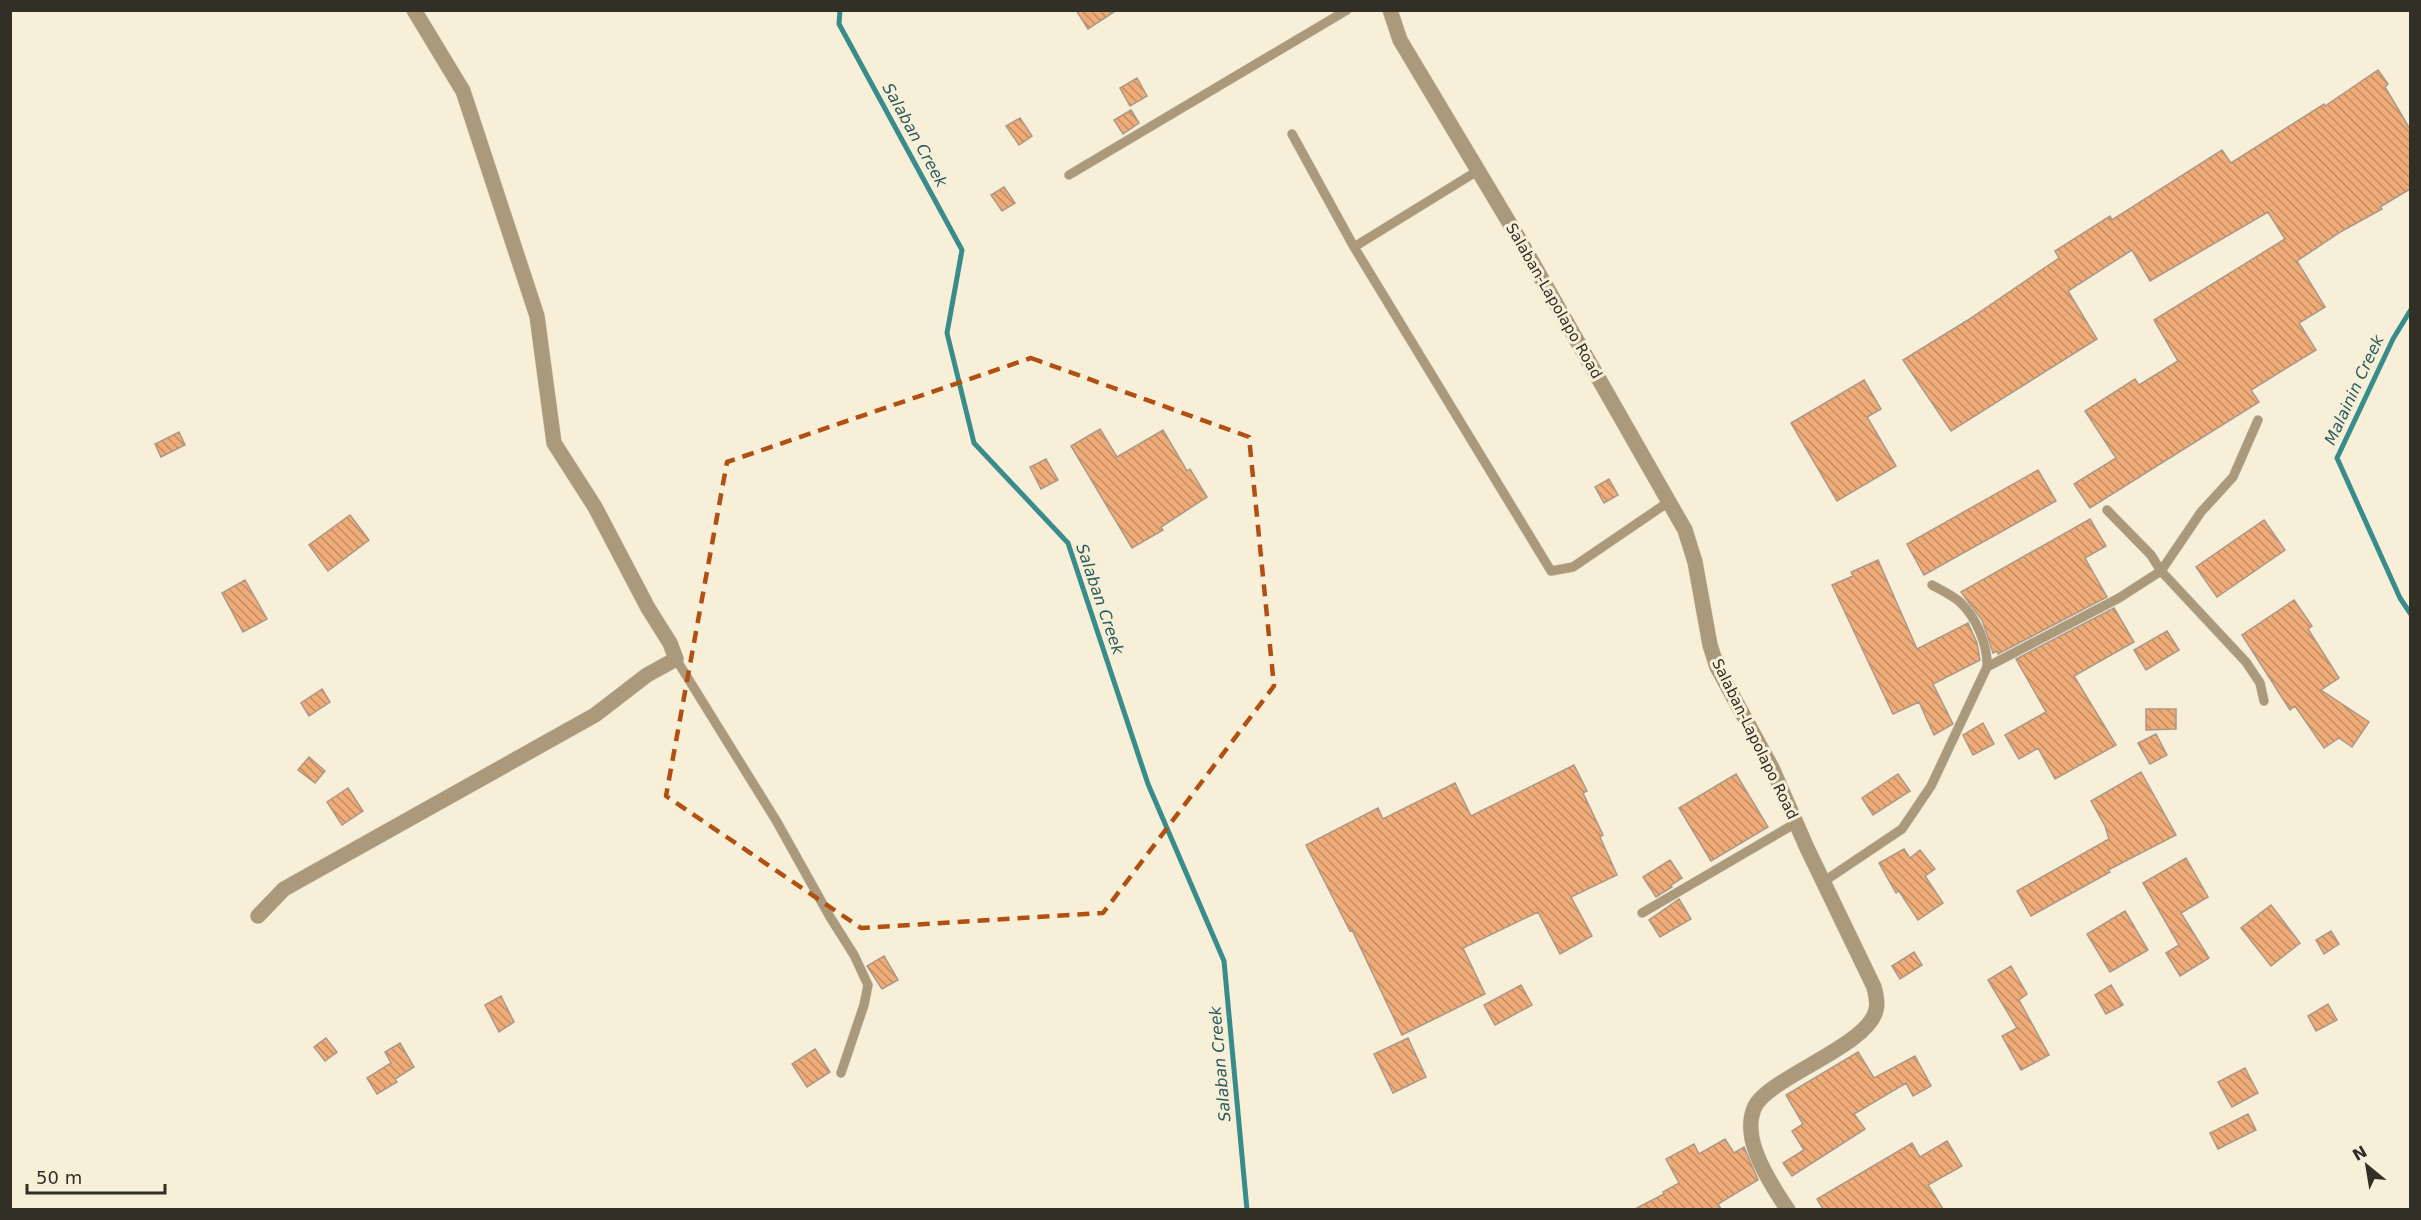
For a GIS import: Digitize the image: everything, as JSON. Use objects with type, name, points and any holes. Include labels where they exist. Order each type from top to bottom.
[{"type":"street","points":[[258,916],[284,889],[595,715],[647,675],[676,659],[670,643],[648,608],[595,507],[554,442],[537,316],[463,91],[414,10]]},
{"type":"street","name":"Salaban-Lapolapo Road","points":[[1390,10],[1400,40],[1479,170],[1667,503],[1685,530],[1695,562],[1710,645],[1717,667],[1772,768],[1823,882],[1874,987],[1877,1000],[1876,1012],[1862,1031],[1775,1088],[1757,1104],[1751,1131],[1755,1149],[1774,1189],[1788,1209]]},
{"type":"lane","points":[[1069,175],[1347,10]]},
{"type":"lane","points":[[1292,134],[1354,247],[1551,571],[1573,567],[1667,503]]},
{"type":"lane","points":[[1354,247],[1479,170]]},
{"type":"lane","points":[[1987,667],[2119,598],[2161,571],[2201,512],[2233,477],[2258,420]]},
{"type":"lane","points":[[2107,510],[2151,555],[2161,571],[2246,662],[2260,683],[2264,701]]},
{"type":"lane","points":[[1823,882],[1902,829],[1931,786],[1987,667],[1988,654],[1985,642],[1961,603],[1932,585]]},
{"type":"lane","points":[[676,659],[777,822],[854,955],[868,985],[864,1005],[841,1073]]},
{"type":"lane","points":[[1642,913],[1796,823]]},
{"type":"highlighted area","points":[[1031,358],[1249,437],[1274,686],[1103,913],[861,928],[666,796],[727,462]]},
{"type":"building","points":[[1076,10],[1117,10],[1088,29]]},
{"type":"building","points":[[2378,70],[2388,84],[2385,87],[2410,129],[2410,189],[2380,207],[2382,209],[2342,231],[2297,261],[2325,307],[2299,323],[2316,350],[2251,390],[2259,402],[2090,508],[2074,484],[2116,458],[2085,411],[2135,379],[2139,385],[2178,361],[2154,320],[2285,239],[2268,212],[2150,281],[2132,250],[2068,291],[2097,339],[1951,431],[1903,360],[1968,320],[2059,258],[2055,251],[2110,216],[2112,220],[2222,150],[2231,163],[2324,104],[2325,106]]},
{"type":"building","points":[[1137,78],[1147,96],[1130,106],[1120,88]]},
{"type":"building","points":[[1131,110],[1139,123],[1123,134],[1114,120]]},
{"type":"building","points":[[1020,118],[1032,136],[1019,145],[1006,126]]},
{"type":"building","points":[[1004,187],[1015,203],[1002,211],[991,195]]},
{"type":"building","points":[[1864,380],[1881,409],[1867,417],[1896,466],[1837,501],[1791,423]]},
{"type":"building","points":[[1100,429],[1117,457],[1163,430],[1187,471],[1190,469],[1207,497],[1161,527],[1163,530],[1132,548],[1071,446]]},
{"type":"building","points":[[179,432],[185,445],[161,457],[155,444]]},
{"type":"building","points":[[1046,459],[1058,480],[1041,489],[1030,467]]},
{"type":"building","points":[[2038,470],[2056,501],[1924,575],[1907,544]]},
{"type":"building","points":[[1609,479],[1618,495],[1604,503],[1595,487]]},
{"type":"building","points":[[350,515],[369,540],[328,571],[309,545]]},
{"type":"building","points":[[2090,519],[2106,546],[2085,558],[2107,597],[1998,654],[1997,651],[1993,653],[1982,620],[1961,592]]},
{"type":"building","points":[[2264,520],[2285,550],[2217,597],[2196,567]]},
{"type":"building","points":[[1878,560],[1917,649],[1968,623],[1977,643],[1980,660],[1933,684],[1953,724],[1934,735],[1919,702],[1893,714],[1832,585],[1853,576],[1851,572]]},
{"type":"building","points":[[245,580],[267,619],[243,632],[222,593]]},
{"type":"building","points":[[2294,600],[2312,626],[2308,629],[2339,678],[2321,690],[2369,722],[2352,747],[2339,738],[2324,748],[2295,706],[2290,710],[2242,635]]},
{"type":"building","points":[[2114,608],[2134,642],[2074,676],[2116,745],[2055,779],[2038,748],[2019,759],[2005,735],[2046,712],[2016,659]]},
{"type":"building","points":[[2167,631],[2179,650],[2146,670],[2134,650]]},
{"type":"building","points":[[322,689],[330,702],[309,716],[301,703]]},
{"type":"building","points":[[2146,709],[2176,709],[2176,729],[2146,730]]},
{"type":"building","points":[[1983,723],[1994,744],[1973,755],[1963,735]]},
{"type":"building","points":[[2156,734],[2167,755],[2150,764],[2138,743]]},
{"type":"building","points":[[309,757],[325,771],[315,783],[298,770]]},
{"type":"building","points":[[1574,765],[1587,791],[1583,793],[1603,835],[1600,837],[1617,875],[1571,897],[1592,936],[1560,954],[1538,912],[1463,948],[1485,994],[1402,1035],[1352,930],[1350,931],[1306,845],[1378,808],[1383,819],[1455,783],[1471,816]]},
{"type":"building","points":[[2141,772],[2176,835],[2108,870],[2110,872],[2031,916],[2017,891],[2109,839],[2105,826],[2091,801]]},
{"type":"building","points":[[1736,774],[1768,827],[1711,861],[1679,808]]},
{"type":"building","points":[[1898,774],[1910,791],[1873,815],[1862,798]]},
{"type":"building","points":[[348,788],[363,811],[342,825],[327,802]]},
{"type":"building","points":[[1904,849],[1910,858],[1920,850],[1935,869],[1925,876],[1943,903],[1918,920],[1899,891],[1896,893],[1879,863]]},
{"type":"building","points":[[2186,858],[2208,897],[2181,913],[2209,958],[2180,976],[2166,953],[2179,945],[2143,883]]},
{"type":"building","points":[[1670,860],[1682,878],[1656,897],[1643,877]]},
{"type":"building","points":[[1679,899],[1691,919],[1660,937],[1649,920]]},
{"type":"building","points":[[2271,905],[2300,943],[2271,966],[2241,928]]},
{"type":"building","points":[[2125,911],[2148,950],[2110,972],[2087,934]]},
{"type":"building","points":[[2331,931],[2339,944],[2324,954],[2316,940]]},
{"type":"building","points":[[1914,952],[1922,965],[1900,979],[1892,966]]},
{"type":"building","points":[[884,956],[898,980],[882,989],[867,966]]},
{"type":"building","points":[[2011,966],[2027,994],[2019,1000],[2049,1055],[2021,1070],[2002,1036],[2017,1028],[1988,980]]},
{"type":"building","points":[[1521,985],[1532,1005],[1495,1025],[1484,1005]]},
{"type":"building","points":[[2111,985],[2123,1005],[2106,1014],[2095,995]]},
{"type":"building","points":[[501,996],[514,1022],[499,1032],[485,1005]]},
{"type":"building","points":[[2328,1004],[2337,1020],[2316,1031],[2308,1016]]},
{"type":"building","points":[[326,1038],[337,1052],[325,1061],[314,1047]]},
{"type":"building","points":[[1408,1038],[1426,1077],[1393,1093],[1374,1054]]},
{"type":"building","points":[[400,1043],[414,1067],[395,1079],[397,1082],[377,1094],[367,1078],[391,1063],[385,1052]]},
{"type":"building","points":[[815,1049],[830,1072],[807,1087],[792,1064]]},
{"type":"building","points":[[1858,1052],[1874,1078],[1915,1056],[1931,1086],[1913,1096],[1906,1083],[1854,1114],[1865,1129],[1792,1176],[1783,1163],[1804,1150],[1792,1131],[1803,1124],[1786,1095]]},
{"type":"building","points":[[2245,1068],[2258,1093],[2232,1107],[2218,1082]]},
{"type":"building","points":[[2248,1114],[2256,1130],[2218,1149],[2210,1133]]},
{"type":"building","points":[[1725,1139],[1734,1153],[1744,1147],[1758,1180],[1718,1204],[1721,1209],[1635,1209],[1664,1194],[1663,1192],[1679,1183],[1666,1159],[1694,1144],[1699,1154]]},
{"type":"building","points":[[1947,1141],[1962,1166],[1928,1185],[1943,1209],[1823,1209],[1817,1199],[1912,1143],[1920,1157]]},
{"type":"waterway","name":"Salaban Creek","points":[[840,10],[839,24],[962,250],[947,333],[974,443],[1068,543],[1148,784],[1224,961],[1247,1210]]},
{"type":"waterway","name":"Malainin Creek","points":[[2410,311],[2393,339],[2337,458],[2400,598],[2410,613]]}]
